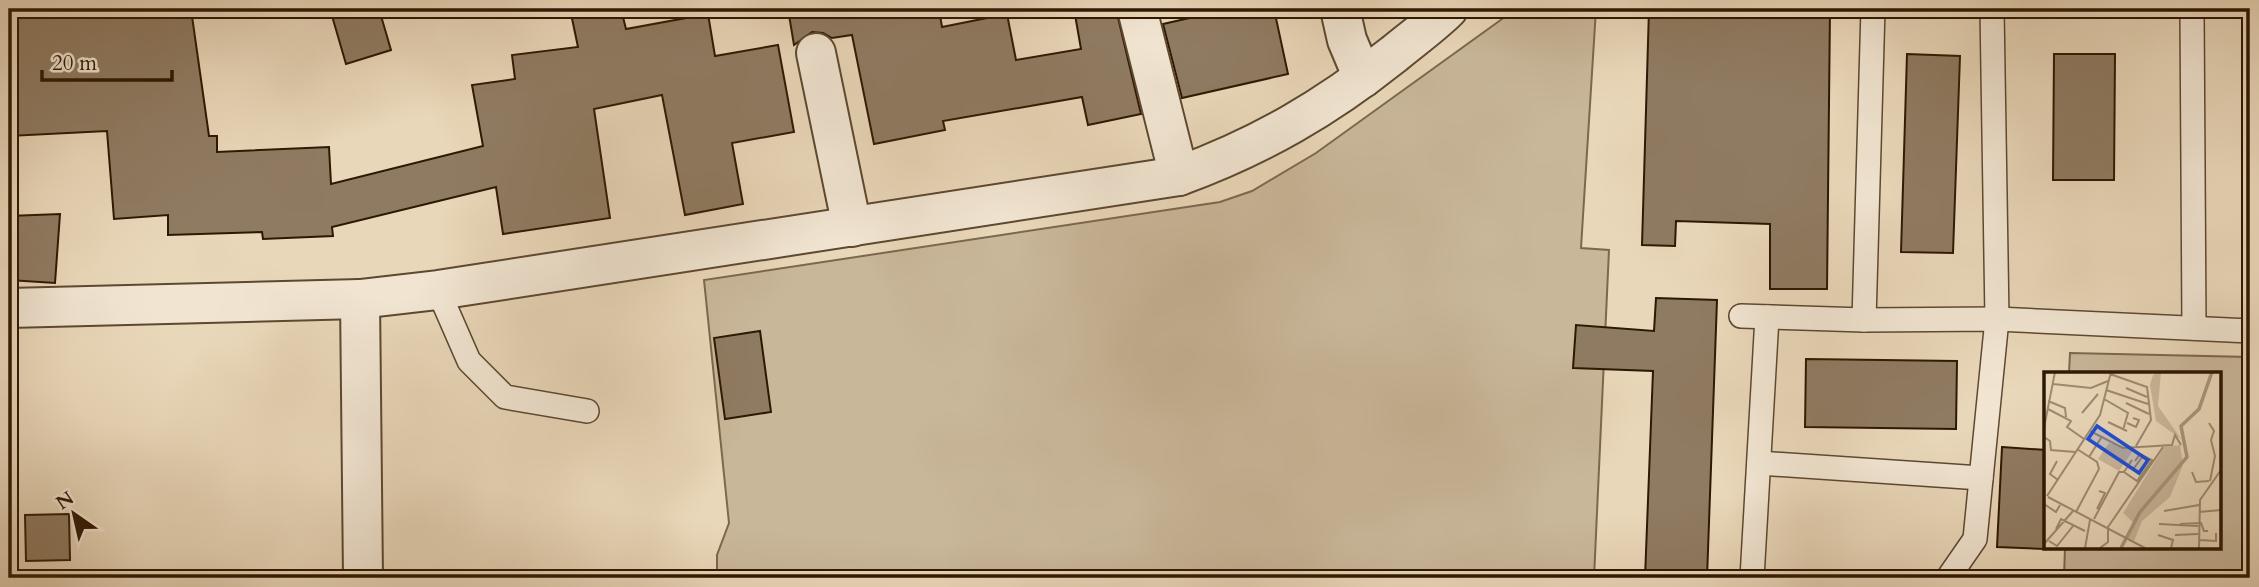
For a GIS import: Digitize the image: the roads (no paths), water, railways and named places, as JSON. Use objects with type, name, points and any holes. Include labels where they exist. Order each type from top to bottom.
[{"type":"street","points":[[1137,9],[1179,176]]},
{"type":"street","points":[[1340,9],[1347,40],[1363,78]]},
{"type":"street","points":[[9,308],[360,299],[438,290],[852,228],[1179,176],[1226,160],[1297,123],[1363,78],[1448,9]]},
{"type":"street","points":[[816,54],[852,228]]},
{"type":"street","points":[[360,299],[363,578]]},
{"type":"lane","points":[[1864,320],[1873,9]]},
{"type":"lane","points":[[1948,578],[1976,540],[1997,319],[1992,9]]},
{"type":"lane","points":[[2192,9],[2193,328]]},
{"type":"lane","points":[[438,290],[469,361],[505,397],[587,411]]},
{"type":"lane","points":[[1741,316],[1864,320],[1997,319],[2250,331]]},
{"type":"lane","points":[[1752,578],[1767,317]]},
{"type":"lane","points":[[1759,463],[1981,478]]}]
